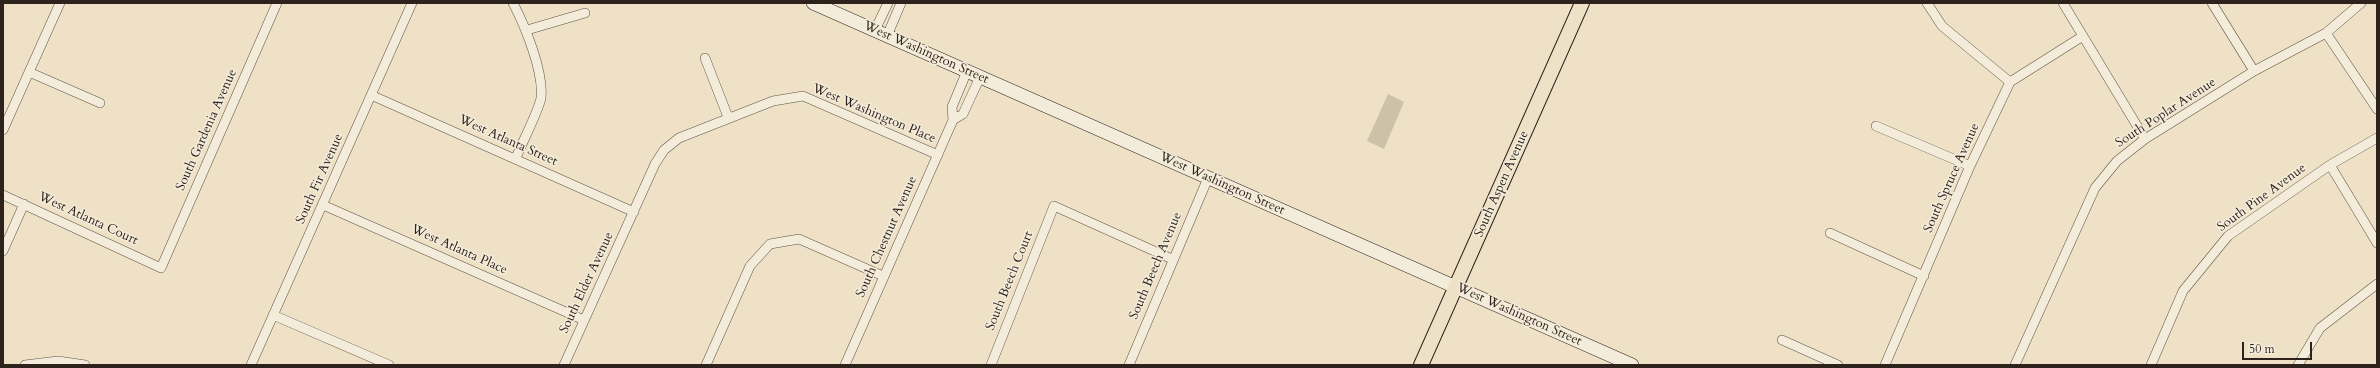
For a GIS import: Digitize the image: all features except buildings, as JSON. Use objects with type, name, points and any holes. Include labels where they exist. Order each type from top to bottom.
[{"type":"main road","name":"West Washington Street","points":[[813,3],[1632,365]]},
{"type":"main road","name":"South Aspen Avenue","points":[[1421,365],[1582,3]]},
{"type":"street","points":[[3,130],[60,3]]},
{"type":"street","name":"South Gardenia Avenue","points":[[161,268],[277,3]]},
{"type":"street","name":"South Fir Avenue","points":[[251,365],[412,3]]},
{"type":"street","points":[[514,3],[527,30],[537,67],[541,98],[516,158]]},
{"type":"street","points":[[881,33],[888,3]]},
{"type":"street","points":[[881,33],[901,3]]},
{"type":"street","points":[[1927,3],[1942,26],[2010,82],[2083,36]]},
{"type":"street","points":[[2063,3],[2145,139]]},
{"type":"street","points":[[2212,3],[2254,71]]},
{"type":"street","name":"South Poplar Avenue","points":[[2015,365],[2095,188],[2117,161],[2145,139],[2254,71],[2326,33],[2361,3]]},
{"type":"street","points":[[527,30],[584,13]]},
{"type":"street","points":[[2326,33],[2377,109]]},
{"type":"street","points":[[705,58],[728,117]]},
{"type":"street","name":"South Chestnut Avenue","points":[[845,365],[953,120],[952,107],[967,71]]},
{"type":"street","points":[[29,72],[100,103]]},
{"type":"street","name":"South Chestnut Avenue","points":[[953,120],[963,114],[980,77]]},
{"type":"street","name":"South Spruce Avenue","points":[[1885,365],[1970,166],[2010,82]]},
{"type":"street","name":"West Atlanta Street","points":[[371,95],[516,158],[634,212]]},
{"type":"street","name":"West Washington Place","points":[[634,212],[655,164],[664,150],[679,138],[728,117],[773,101],[803,96],[938,155]]},
{"type":"street","points":[[1876,126],[1970,166]]},
{"type":"street","name":"South Pine Avenue","points":[[2151,365],[2183,291],[2228,236],[2330,165],[2377,138]]},
{"type":"street","points":[[2330,165],[2377,243]]},
{"type":"street","name":"South Beech Avenue","points":[[1129,365],[1172,259],[1208,178]]},
{"type":"street","name":"West Atlanta Court","points":[[3,195],[161,268]]},
{"type":"street","points":[[3,251],[24,204]]},
{"type":"street","name":"West Atlanta Place","points":[[323,205],[584,320]]},
{"type":"street","name":"South Beech Court","points":[[991,365],[1054,206],[1172,259]]},
{"type":"street","name":"South Elder Avenue","points":[[564,365],[634,212]]},
{"type":"street","points":[[1830,233],[1924,276]]},
{"type":"street","points":[[706,365],[750,266],[770,244],[799,240],[883,276]]},
{"type":"street","points":[[2298,365],[2320,328],[2377,284]]},
{"type":"street","points":[[273,315],[388,365]]},
{"type":"street","points":[[1782,340],[1838,365]]},
{"type":"street","points":[[25,365],[58,361],[85,365]]},
{"type":"shaded area","points":[[1388,94],[1404,102],[1384,149],[1367,141]]}]
